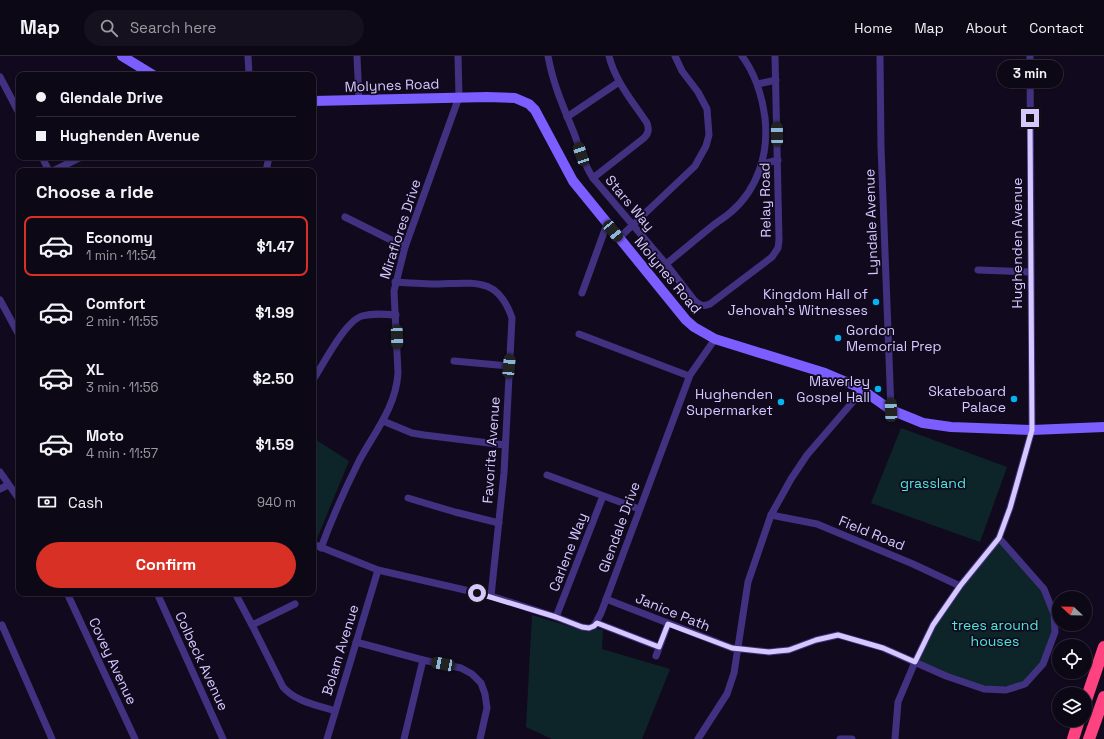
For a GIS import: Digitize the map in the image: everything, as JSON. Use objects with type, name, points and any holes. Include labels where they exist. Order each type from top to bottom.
[{"type":"highway","points":[[1090,687],[1104,647]]},
{"type":"highway","points":[[1089,739],[1104,697]]},
{"type":"highway","points":[[1073,739],[1077,727]]},
{"type":"main road","points":[[122,56],[148,72]]},
{"type":"main road","name":"Molynes Road","points":[[316,101],[459,97],[515,98],[529,104],[535,110],[574,181],[607,224],[686,320],[694,327],[715,340],[825,373],[862,390],[891,410],[923,423],[1032,430],[1104,427]]},
{"type":"street","points":[[248,56],[249,72]]},
{"type":"street","points":[[357,56],[359,100]]},
{"type":"street","points":[[458,56],[459,97]]},
{"type":"street","name":"Stars Way","points":[[548,56],[557,94],[585,165],[593,178],[632,226],[666,264],[694,300],[702,306]]},
{"type":"street","points":[[593,178],[644,138],[648,132],[647,124],[619,82],[610,63],[609,56]]},
{"type":"street","points":[[619,238],[695,166],[706,146],[709,135],[707,108],[698,92],[682,71],[675,56]]},
{"type":"street","points":[[666,264],[731,212],[749,190],[760,171],[765,147],[766,125],[764,106],[758,84],[742,56]]},
{"type":"street","name":"Relay Road","points":[[702,306],[710,304],[766,262],[772,257],[778,248],[778,160],[775,56]]},
{"type":"street","name":"Lyndale Avenue","points":[[880,56],[881,147],[891,410]]},
{"type":"street","name":"Hughenden Avenue","points":[[895,739],[898,702],[933,625],[960,586],[999,538],[1010,508],[1032,430],[1030,56]]},
{"type":"street","points":[[0,76],[16,107]]},
{"type":"street","points":[[758,84],[776,80]]},
{"type":"street","points":[[567,117],[619,82]]},
{"type":"street","name":"Miraflores Drive","points":[[321,548],[347,486],[389,410],[397,387],[398,373],[394,291],[395,282],[405,247],[459,97]]},
{"type":"street","points":[[59,168],[75,160]]},
{"type":"street","points":[[762,164],[778,160]]},
{"type":"street","points":[[345,217],[405,247]]},
{"type":"street","points":[[582,293],[607,224]]},
{"type":"street","points":[[978,270],[1030,272]]},
{"type":"street","name":"Favorita Avenue","points":[[395,282],[420,284],[483,284],[500,296],[508,306],[512,318],[505,445],[499,523],[491,596]]},
{"type":"street","points":[[0,300],[16,329]]},
{"type":"street","points":[[316,375],[344,331],[352,322],[361,316],[378,314],[396,315]]},
{"type":"street","points":[[579,334],[689,376]]},
{"type":"street","name":"Glendale Drive","points":[[597,623],[689,376],[715,340]]},
{"type":"street","points":[[454,361],[509,366]]},
{"type":"street","points":[[698,739],[727,694],[734,673],[734,648],[746,598],[748,582],[771,515],[791,479],[807,455],[862,390]]},
{"type":"street","points":[[382,421],[412,433],[505,445]]},
{"type":"street","points":[[0,472],[16,495]]},
{"type":"street","points":[[548,475],[639,509]]},
{"type":"street","points":[[0,489],[8,485]]},
{"type":"street","name":"Carlene Way","points":[[556,617],[602,496]]},
{"type":"street","points":[[408,498],[499,523]]},
{"type":"street","name":"Field Road","points":[[771,515],[817,524],[913,564],[960,586]]},
{"type":"street","name":"Janice Path","points":[[606,599],[734,648],[769,652],[789,650],[816,640],[838,635],[883,648],[946,676],[984,689],[1006,690],[1025,684],[1043,664],[1055,632],[1054,614],[1044,589],[999,538]]},
{"type":"street","points":[[316,546],[378,570],[491,596],[582,627],[589,628],[597,623],[659,647]]},
{"type":"street","name":"Bolam Avenue","points":[[327,739],[378,570]]},
{"type":"street","name":"Covey Avenue","points":[[68,596],[135,739]]},
{"type":"street","name":"Colbeck Avenue","points":[[158,596],[223,739]]},
{"type":"street","points":[[237,596],[283,687],[289,694],[299,699],[335,711]]},
{"type":"street","points":[[252,625],[294,604]]},
{"type":"street","points":[[1,624],[52,739]]},
{"type":"street","points":[[656,656],[668,624]]},
{"type":"street","points":[[356,642],[423,660],[461,668],[472,674],[481,683],[485,694],[487,708],[480,739]]},
{"type":"street","points":[[404,739],[423,660]]},
{"type":"street","points":[[840,739],[852,739]]},
{"type":"green space","name":"grassland","points":[[901,428],[1007,467],[980,542],[871,503]]},
{"type":"green space","points":[[316,440],[349,461],[316,541]]},
{"type":"green space","name":"trees around houses","points":[[999,538],[1044,589],[1052,620],[1052,631],[1055,632],[1043,664],[1025,684],[984,689],[917,660],[933,625]]},
{"type":"green space","points":[[532,615],[588,632],[597,629],[603,630],[602,649],[670,669],[642,739],[552,739],[526,727]]},
{"type":"place","name":"Kingdom Hall of Jehovah's Witnesses","points":[[876,302]]},
{"type":"place","name":"Gordon Memorial Prep","points":[[838,338]]},
{"type":"place","name":"Maverley Gospel Hall","points":[[878,389]]},
{"type":"place","name":"Skateboard Palace","points":[[1014,399]]},
{"type":"place","name":"Hughenden Supermarket","points":[[781,402]]},
{"type":"route","points":[[477,593],[556,617],[582,627],[589,628],[597,623],[659,647],[668,624],[724,646],[735,649],[769,652],[789,650],[816,640],[838,635],[883,648],[915,662],[933,625],[960,586],[999,538],[1010,508],[1032,430],[1030,356],[1030,118]]}]
